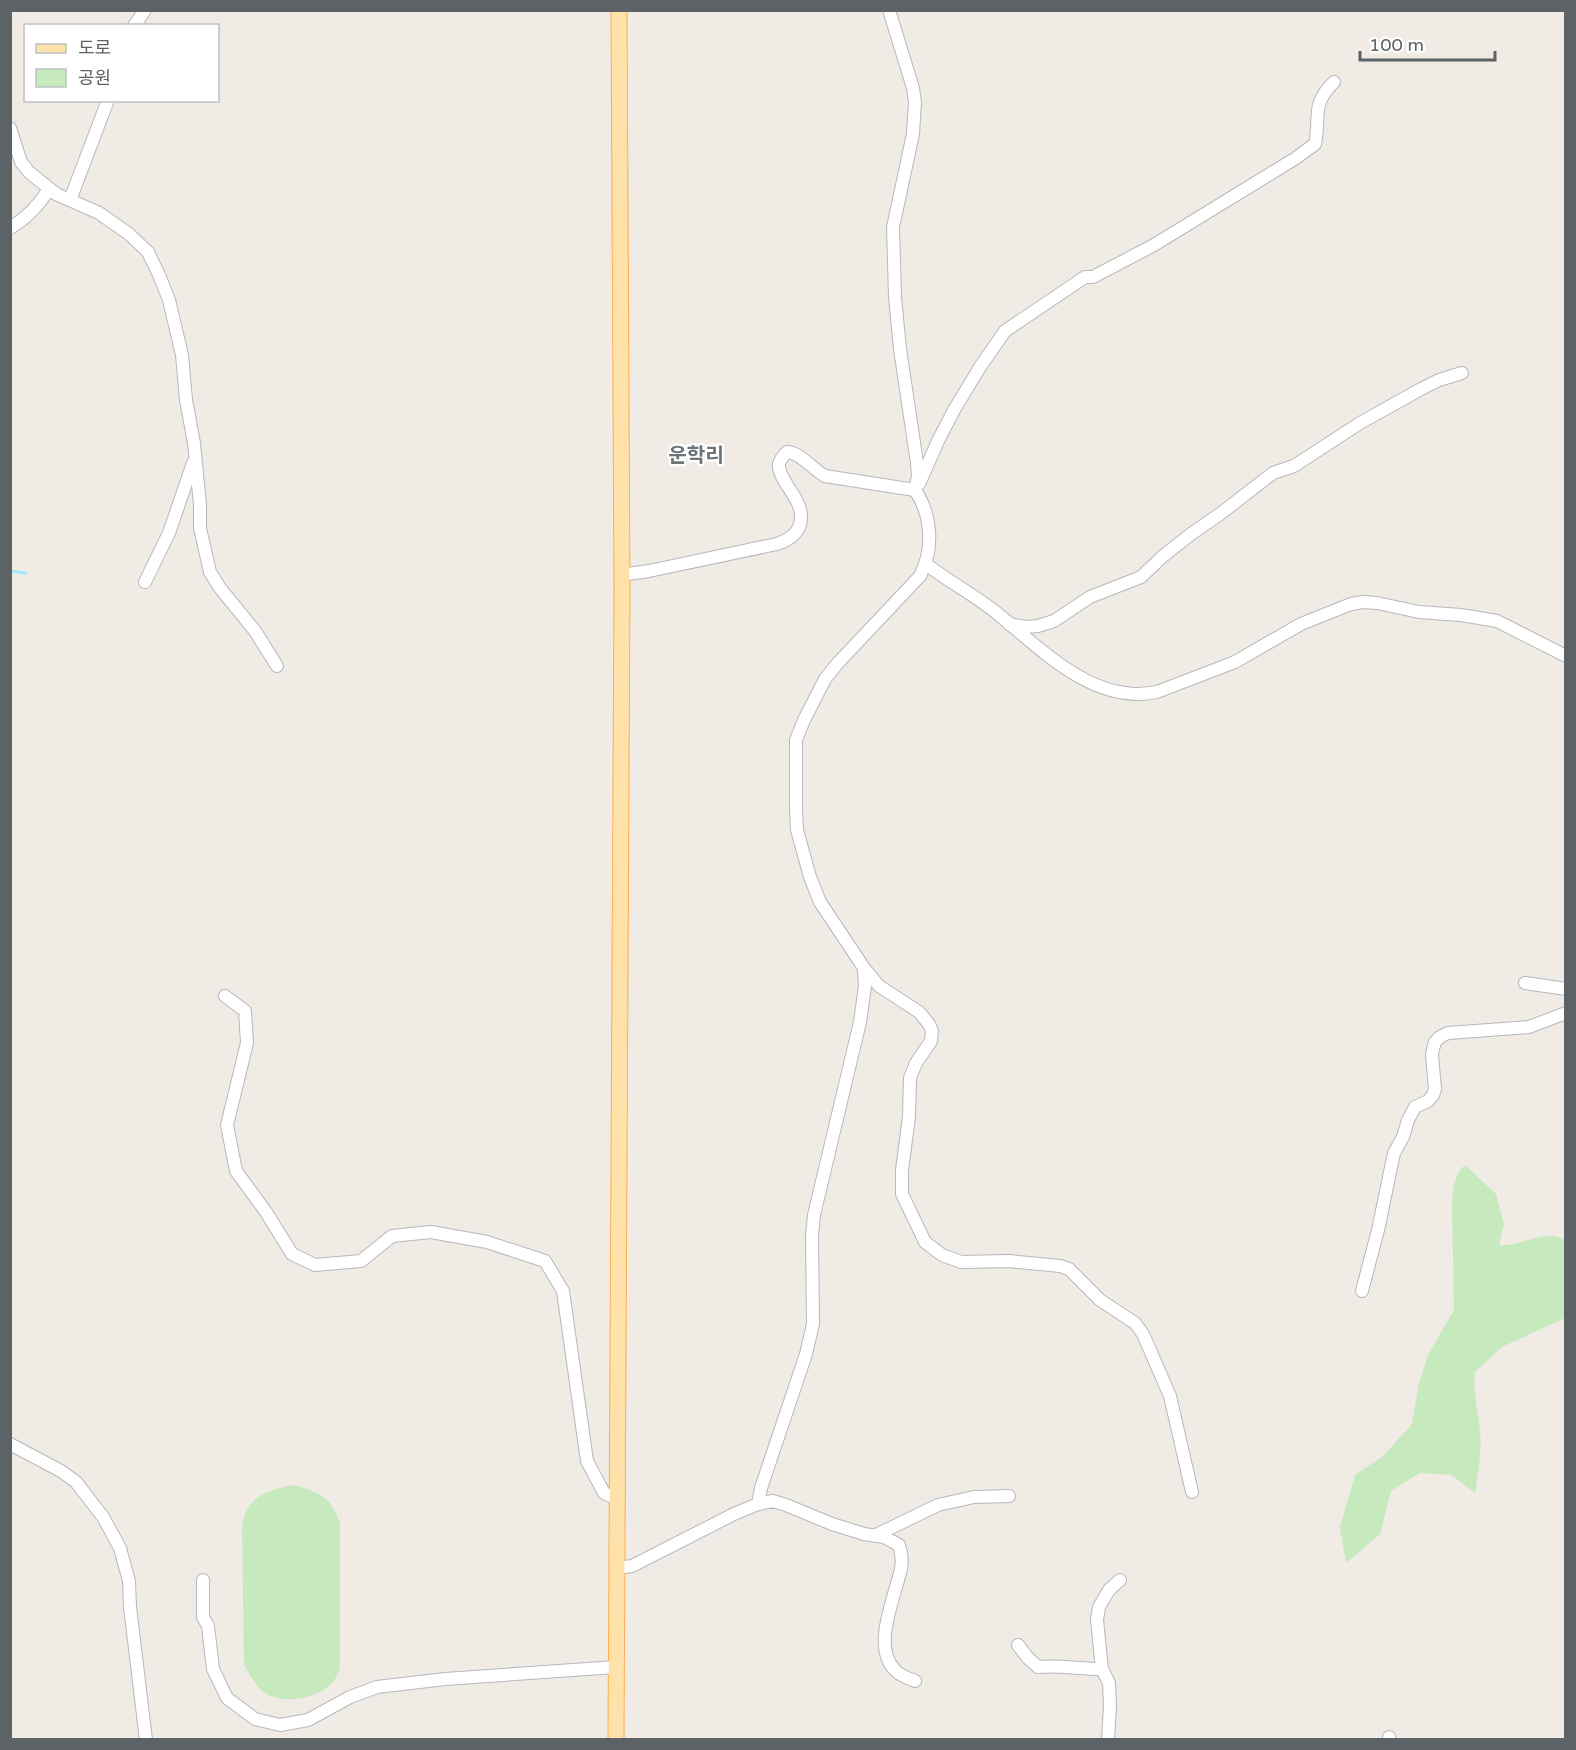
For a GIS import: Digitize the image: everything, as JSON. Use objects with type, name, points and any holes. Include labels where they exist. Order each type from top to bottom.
[{"type":"main road","points":[[616,1740],[621,575],[619,10]]},
{"type":"street","points":[[136,24],[145,10]]},
{"type":"street","points":[[889,10],[913,88],[915,102],[913,134],[893,226],[895,297],[917,464],[918,476],[915,490],[922,503],[928,524],[929,552],[920,576],[825,679],[804,720],[796,740],[798,830],[810,877],[820,902],[864,968],[879,986],[919,1012],[930,1024],[931,1041],[916,1063],[910,1078],[909,1117],[901,1182],[902,1194],[925,1242],[942,1255],[961,1262],[1009,1262],[1060,1266],[1069,1269],[1100,1300],[1135,1323],[1143,1334],[1170,1396],[1192,1492]]},
{"type":"street","points":[[915,490],[954,410],[1005,330],[1085,277],[1093,277],[1154,245],[1315,144],[1319,101],[1334,82]]},
{"type":"street","points":[[70,200],[107,102]]},
{"type":"street","points":[[10,128],[21,162],[29,172],[56,194],[99,213],[129,234],[148,252],[170,300],[182,355],[200,505],[200,528],[210,572],[255,631],[277,666]]},
{"type":"street","points":[[10,228],[41,202],[49,189]]},
{"type":"street","points":[[1007,623],[1038,627],[1054,621],[1090,597],[1142,577],[1177,546],[1273,473],[1294,466],[1360,423],[1421,389],[1439,380],[1462,373]]},
{"type":"street","points":[[621,575],[777,544],[791,537],[801,523],[801,514],[800,504],[780,470],[779,464],[787,452],[800,456],[814,471],[825,476],[915,490]]},
{"type":"street","points":[[145,582],[169,533],[195,459]]},
{"type":"street","points":[[926,564],[951,583],[984,603],[1051,658],[1087,680],[1109,690],[1145,695],[1157,692],[1235,662],[1301,624],[1351,604],[1363,602],[1419,612],[1488,618],[1566,656]]},
{"type":"street","points":[[758,1504],[761,1488],[806,1354],[813,1324],[812,1235],[814,1215],[860,1022],[866,986],[864,968]]},
{"type":"street","points":[[1525,983],[1566,989]]},
{"type":"street","points":[[225,996],[245,1011],[247,1043],[227,1125],[236,1171],[266,1212],[292,1254],[315,1265],[360,1262],[392,1236],[431,1232],[487,1242],[545,1261],[563,1291],[587,1461],[604,1493],[617,1499]]},
{"type":"street","points":[[1362,1291],[1378,1230],[1394,1153],[1415,1107],[1428,1101],[1435,1089],[1432,1056],[1435,1042],[1448,1033],[1529,1027],[1566,1013]]},
{"type":"street","points":[[12,1446],[61,1471],[76,1482],[103,1517],[120,1548],[129,1581],[146,1740]]},
{"type":"street","points":[[876,1535],[938,1505],[974,1497],[1009,1496]]},
{"type":"street","points":[[616,1568],[632,1566],[734,1514],[758,1504],[773,1501],[832,1524],[884,1537],[899,1545],[902,1555],[902,1566],[886,1620],[886,1653],[894,1670],[915,1681]]},
{"type":"street","points":[[203,1580],[203,1617],[208,1626],[213,1670],[227,1698],[255,1719],[280,1725],[308,1720],[350,1697],[377,1687],[446,1679],[616,1667]]},
{"type":"street","points":[[1108,1740],[1109,1683],[1102,1669],[1097,1620],[1099,1607],[1109,1590],[1120,1580]]},
{"type":"street","points":[[1018,1645],[1038,1667],[1102,1669]]},
{"type":"green space","points":[[1465,1165],[1496,1194],[1504,1224],[1499,1245],[1549,1236],[1565,1240],[1565,1318],[1502,1347],[1475,1372],[1474,1388],[1480,1447],[1475,1493],[1451,1475],[1420,1473],[1391,1491],[1380,1534],[1346,1563],[1340,1527],[1355,1475],[1383,1456],[1412,1424],[1419,1383],[1428,1355],[1454,1310],[1452,1207],[1454,1184]]},
{"type":"green space","points":[[295,1485],[324,1497],[340,1523],[340,1664],[338,1674],[324,1690],[303,1698],[281,1699],[262,1691],[244,1664],[242,1525],[254,1501],[268,1492]]},
{"type":"waterway","points":[[10,571],[26,573]]},
{"type":"district","name":"운학리","points":[[696,456]]}]
